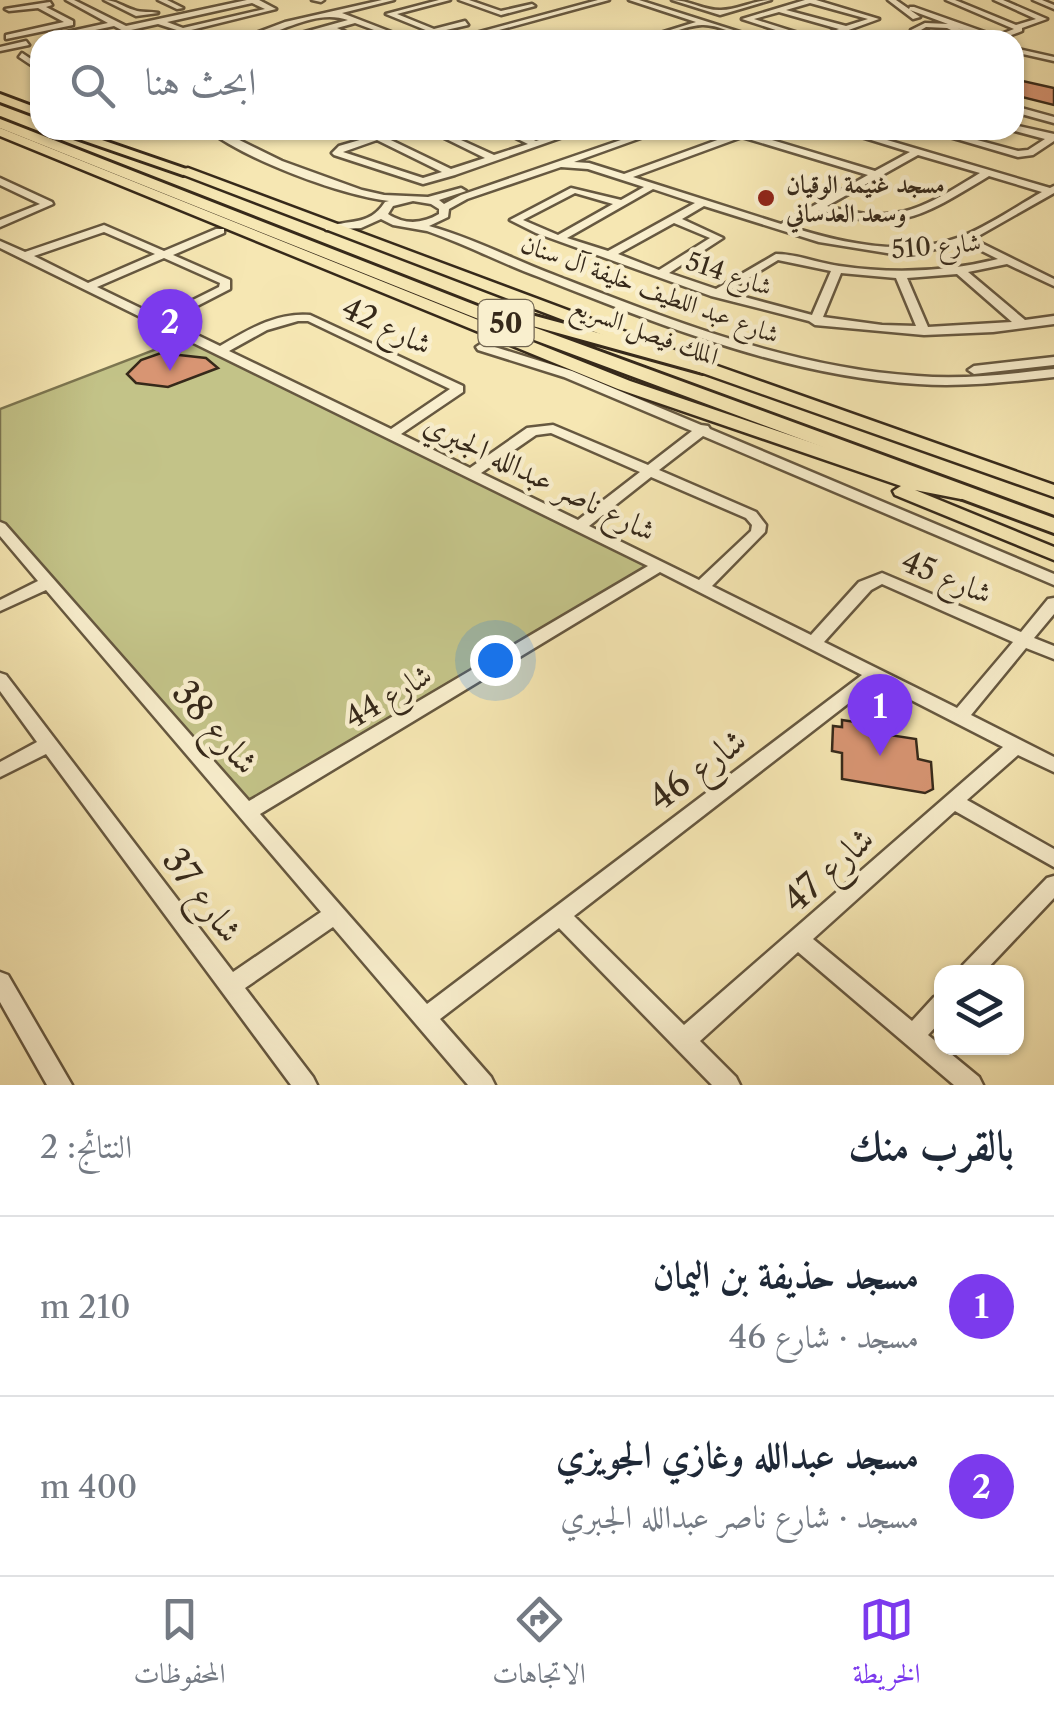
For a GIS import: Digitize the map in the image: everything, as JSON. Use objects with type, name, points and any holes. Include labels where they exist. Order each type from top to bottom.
[{"type":"highway","points":[[0,98],[30,116]]},
{"type":"highway","name":"الملك فيصل السريع","points":[[0,110],[30,120]]},
{"type":"highway","points":[[0,123],[30,140]]},
{"type":"highway","name":"الملك فيصل السريع","points":[[0,123],[30,135]]},
{"type":"highway","points":[[31,140],[80,167]]},
{"type":"highway","name":"الملك فيصل السريع","points":[[43,140],[492,318],[1054,526]]},
{"type":"highway","name":"الملك فيصل السريع","points":[[83,140],[535,320],[1054,510]]},
{"type":"highway","points":[[91,140],[188,172]]},
{"type":"highway","points":[[108,140],[188,172]]},
{"type":"highway","points":[[535,320],[648,355],[703,366]]},
{"type":"main road","name":"الملك فيصل السريع","points":[[0,132],[606,378],[915,484],[962,493]]},
{"type":"main road","name":"الملك فيصل السريع","points":[[188,172],[703,366],[1054,491]]},
{"type":"main road","points":[[742,427],[1054,554]]},
{"type":"street","points":[[19,45],[9,36],[6,18],[20,0]]},
{"type":"street","points":[[6,18],[69,0],[126,30]]},
{"type":"street","points":[[109,1],[122,0]]},
{"type":"street","points":[[161,0],[180,8]]},
{"type":"street","points":[[109,1],[138,15],[216,0]]},
{"type":"street","points":[[102,30],[254,0],[272,10],[183,30],[158,21]]},
{"type":"street","points":[[257,30],[376,0]]},
{"type":"street","points":[[275,30],[391,0]]},
{"type":"street","points":[[430,30],[391,15],[447,0]]},
{"type":"street","points":[[462,0],[502,13],[532,6]]},
{"type":"street","points":[[514,0],[554,14]]},
{"type":"street","points":[[567,0],[584,6]]},
{"type":"street","points":[[491,30],[606,0]]},
{"type":"street","points":[[632,0],[730,30]]},
{"type":"street","points":[[675,0],[720,13],[768,0]]},
{"type":"street","points":[[730,0],[750,6]]},
{"type":"street","points":[[720,27],[812,0],[875,19],[848,30],[779,10]]},
{"type":"street","points":[[890,0],[920,20],[918,30]]},
{"type":"street","points":[[900,0],[954,30]]},
{"type":"street","points":[[949,0],[1020,30]]},
{"type":"street","points":[[997,0],[1043,19],[1016,27]]},
{"type":"street","points":[[1036,0],[1054,7]]},
{"type":"street","points":[[37,30],[70,23],[40,6]]},
{"type":"street","points":[[419,7],[434,12]]},
{"type":"street","points":[[912,8],[971,30]]},
{"type":"street","points":[[347,13],[383,30]]},
{"type":"street","points":[[450,18],[484,30]]},
{"type":"street","points":[[318,30],[358,20]]},
{"type":"street","points":[[746,20],[780,30]]},
{"type":"street","points":[[676,30],[704,22]]},
{"type":"street","points":[[437,30],[465,23]]},
{"type":"street","points":[[925,30],[944,25]]},
{"type":"street","points":[[329,27],[336,30]]},
{"type":"street","points":[[9,36],[30,32]]},
{"type":"street","points":[[0,49],[30,42]]},
{"type":"street","points":[[1024,50],[1054,57]]},
{"type":"street","points":[[1024,112],[1054,120]]},
{"type":"street","points":[[1024,131],[1053,138]]},
{"type":"street","points":[[967,140],[1028,154],[1053,138]]},
{"type":"street","points":[[216,140],[382,212],[396,224]]},
{"type":"street","points":[[235,140],[347,189],[379,198],[428,200],[610,140]]},
{"type":"street","points":[[368,140],[342,148],[336,154],[415,181],[452,173],[547,140]]},
{"type":"street","points":[[384,140],[452,173]]},
{"type":"street","points":[[454,140],[494,158]]},
{"type":"street","points":[[527,140],[536,144]]},
{"type":"street","points":[[374,244],[372,232],[396,224],[415,225],[464,197],[560,164],[586,161],[635,140]]},
{"type":"street","points":[[624,177],[726,140]]},
{"type":"street","points":[[762,140],[877,175]]},
{"type":"street","points":[[877,140],[1052,190]]},
{"type":"street","points":[[783,227],[918,152]]},
{"type":"street","points":[[586,161],[624,177],[783,227],[870,249],[919,250],[966,239],[1052,190]]},
{"type":"street","points":[[819,208],[863,220],[895,221],[918,214],[987,172]]},
{"type":"street","points":[[0,181],[48,204],[0,224]]},
{"type":"street","points":[[559,238],[652,186]]},
{"type":"street","name":"شارع 514","points":[[622,203],[574,190],[516,216],[515,220],[715,294],[815,322],[924,331],[1054,320]]},
{"type":"street","points":[[330,228],[360,225],[404,199]]},
{"type":"street","name":"شارع عبد اللطيف خليفة آل سنان","points":[[428,200],[480,242],[682,318],[789,352],[862,366],[970,371],[1054,361]]},
{"type":"street","points":[[610,255],[704,202]]},
{"type":"street","points":[[660,274],[718,238],[674,220]]},
{"type":"street","name":"شارع عبد اللطيف خليفة آل سنان","points":[[415,225],[746,351],[840,372],[956,381],[1054,373]]},
{"type":"street","points":[[25,256],[104,228],[222,279],[227,286],[158,322]]},
{"type":"street","points":[[87,287],[220,231]]},
{"type":"street","points":[[966,239],[1054,282]]},
{"type":"street","name":"شارع ناصر عبدالله الجبري","points":[[0,244],[660,566],[1054,765]]},
{"type":"street","name":"شارع 510","points":[[867,272],[870,249]]},
{"type":"street","name":"شارع 510","points":[[715,294],[776,257],[837,269],[900,275],[960,271],[1009,260]]},
{"type":"street","points":[[815,322],[837,269]]},
{"type":"street","points":[[960,271],[1023,325]]},
{"type":"street","points":[[900,275],[924,331]]},
{"type":"street","points":[[628,307],[638,305],[682,318]]},
{"type":"street","name":"شارع 42","points":[[218,352],[281,320],[310,318],[458,389],[391,435]]},
{"type":"street","points":[[482,347],[568,374],[1054,580]]},
{"type":"street","points":[[471,474],[542,428],[563,432],[751,515],[760,525],[758,532],[701,587]]},
{"type":"street","points":[[578,526],[702,429]]},
{"type":"street","name":"شارع 38","points":[[0,527],[483,1085]]},
{"type":"street","name":"شارع 44","points":[[247,812],[660,566]]},
{"type":"street","name":"شارع 45","points":[[813,643],[866,586],[882,578],[1054,654]]},
{"type":"street","points":[[0,606],[48,583]]},
{"type":"street","points":[[960,717],[1054,603]]},
{"type":"street","name":"شارع 46","points":[[425,1018],[874,675]]},
{"type":"street","name":"شارع 37","points":[[0,679],[304,1085]]},
{"type":"street","points":[[0,770],[49,744]]},
{"type":"street","name":"شارع 47","points":[[683,1041],[1016,746]]},
{"type":"street","points":[[953,802],[1054,858]]},
{"type":"street","points":[[978,965],[1054,884]]},
{"type":"street","points":[[230,986],[335,914]]},
{"type":"street","points":[[560,915],[728,1085]]},
{"type":"street","points":[[798,939],[972,1085]]},
{"type":"street","points":[[2,991],[60,1085]]},
{"type":"street","points":[[913,1035],[934,1013]]},
{"type":"green space","points":[[185,338],[660,566],[247,812],[0,527],[0,409]]},
{"type":"building","points":[[1024,81],[1054,88],[1054,105],[1024,98]]},
{"type":"building","points":[[161,353],[206,358],[218,368],[168,387],[136,383],[127,374],[141,360]]},
{"type":"building","points":[[842,720],[869,724],[870,732],[916,739],[918,759],[931,762],[933,789],[925,793],[842,779],[842,753],[832,751],[833,726],[842,727]]},
{"type":"place","name":"مسجد غنيمة الوقيان وسعد العدساني","points":[[766,198]]},
{"type":"place","name":"مسجد عبدالله وغازي الجويزي","points":[[170,371]]},
{"type":"place","name":"مسجد حذيفة بن اليمان","points":[[880,756]]}]
